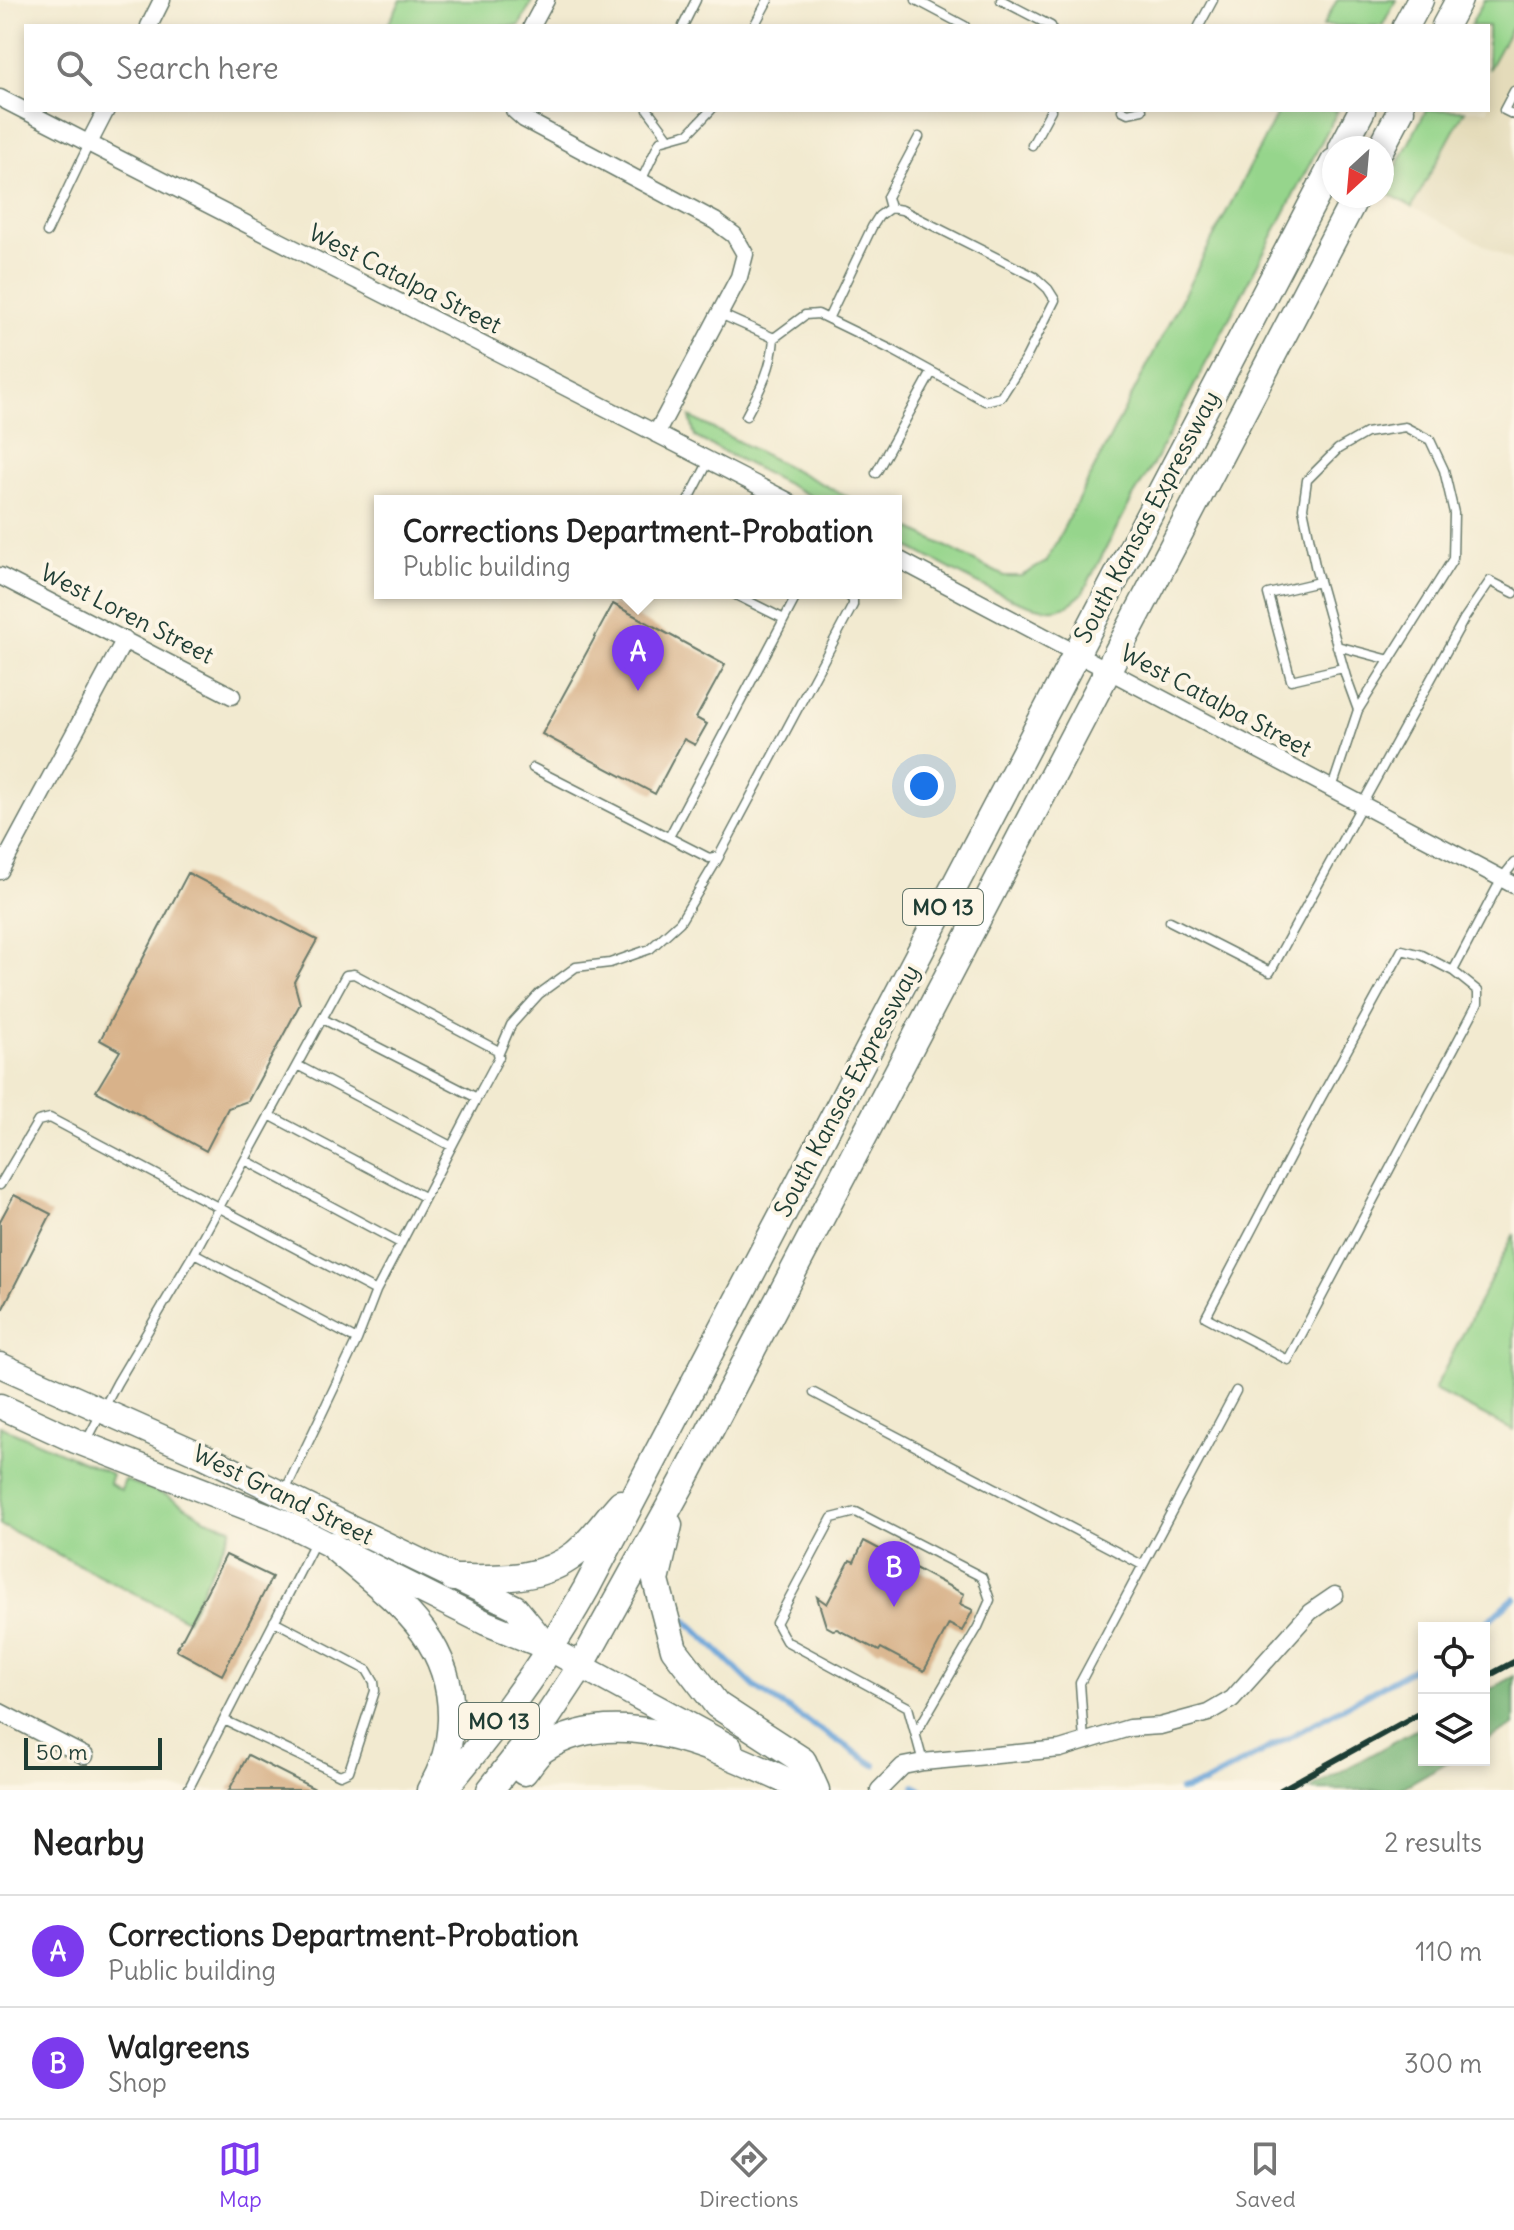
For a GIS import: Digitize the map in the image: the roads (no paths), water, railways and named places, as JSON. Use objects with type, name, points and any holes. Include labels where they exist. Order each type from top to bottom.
[{"type":"main road","points":[[1407,24],[1420,0]]},
{"type":"main road","points":[[1446,24],[1459,0]]},
{"type":"main road","points":[[1348,136],[1361,112]]},
{"type":"main road","points":[[1387,136],[1400,112]]},
{"type":"main road","name":"South Kansas Expressway","points":[[443,1790],[486,1739],[550,1649],[586,1589],[1322,185]]},
{"type":"main road","name":"South Kansas Expressway","points":[[490,1790],[546,1719],[581,1666],[685,1478],[1350,208]]},
{"type":"main road","name":"West Grand Street","points":[[0,1365],[283,1495],[515,1607],[550,1649]]},
{"type":"main road","name":"West Grand Street","points":[[0,1406],[84,1445],[273,1518],[486,1623],[550,1649],[808,1790]]},
{"type":"main road","points":[[453,1578],[501,1579],[533,1574],[555,1566],[575,1554],[648,1473]]},
{"type":"main road","points":[[685,1478],[656,1581],[674,1649],[717,1705],[803,1761],[816,1790]]},
{"type":"main road","points":[[324,1542],[416,1621],[429,1636],[444,1667],[451,1697],[451,1729],[440,1774],[430,1790]]},
{"type":"main road","points":[[509,1790],[543,1750],[573,1736],[615,1727],[637,1728],[737,1759],[808,1790]]},
{"type":"street","points":[[150,24],[162,0]]},
{"type":"street","points":[[533,24],[546,0]]},
{"type":"street","name":"West Catalpa Street","points":[[0,98],[24,110]]},
{"type":"street","name":"West Catalpa Street","points":[[28,112],[776,495]]},
{"type":"street","points":[[89,143],[105,112]]},
{"type":"street","points":[[516,112],[715,221],[734,235],[745,254],[739,277],[656,434]]},
{"type":"street","name":"West Catalpa Street","points":[[902,561],[1508,882]]},
{"type":"street","name":"West Loren Street","points":[[0,576],[232,696]]},
{"type":"street","points":[[0,871],[125,639]]},
{"type":"street","points":[[879,1790],[903,1766],[1060,1749],[1129,1728],[1160,1726],[1208,1713],[1232,1699],[1310,1612],[1335,1595]]},
{"type":"street","points":[[0,1712],[85,1756]]},
{"type":"lane","points":[[684,24],[696,0]]},
{"type":"lane","points":[[755,24],[768,0]]},
{"type":"lane","points":[[916,0],[961,24]]},
{"type":"lane","points":[[1001,0],[1047,24]]},
{"type":"lane","points":[[1200,24],[1213,0]]},
{"type":"lane","points":[[1514,91],[1504,110],[1514,115]]},
{"type":"lane","points":[[649,112],[668,137]]},
{"type":"lane","points":[[640,181],[660,141],[689,133],[709,112]]},
{"type":"lane","points":[[1032,145],[1050,112]]},
{"type":"lane","points":[[890,208],[887,197],[919,137]]},
{"type":"lane","points":[[47,232],[89,143]]},
{"type":"lane","points":[[774,338],[805,315],[818,314],[985,401],[1001,397],[1026,358],[1055,300],[1035,277],[902,210],[890,208],[879,216],[872,227],[828,319]]},
{"type":"lane","points":[[719,314],[774,338]]},
{"type":"lane","points":[[746,416],[767,379],[774,338]]},
{"type":"lane","points":[[876,473],[932,372]]},
{"type":"lane","points":[[1332,788],[1358,710],[1453,559],[1454,513],[1444,470],[1430,440],[1405,427],[1366,433],[1338,449],[1307,480],[1303,508],[1319,582],[1358,710]]},
{"type":"lane","points":[[691,495],[709,461]]},
{"type":"lane","points":[[1170,921],[1270,972],[1464,619],[1490,581],[1514,593]]},
{"type":"lane","points":[[1319,582],[1268,594],[1291,680],[1343,668]]},
{"type":"lane","points":[[744,599],[784,619]]},
{"type":"lane","points":[[669,837],[795,599]]},
{"type":"lane","points":[[273,1518],[357,1340],[376,1291],[477,1098],[511,1025],[539,994],[576,967],[610,963],[650,949],[680,922],[719,856],[853,605],[852,599]]},
{"type":"lane","points":[[1337,646],[1390,660]]},
{"type":"lane","points":[[533,768],[709,858],[719,856]]},
{"type":"lane","points":[[1453,971],[1508,882],[1514,863]]},
{"type":"lane","points":[[1402,950],[1422,955],[1453,971],[1478,991],[1478,1003],[1288,1360],[1206,1317],[1402,950]]},
{"type":"lane","points":[[84,1445],[194,1253],[346,975],[354,974],[499,1053]]},
{"type":"lane","points":[[323,1019],[477,1098]]},
{"type":"lane","points":[[297,1065],[451,1146]]},
{"type":"lane","points":[[269,1115],[424,1197]]},
{"type":"lane","points":[[0,1185],[38,1121],[50,1118],[376,1291]]},
{"type":"lane","points":[[245,1160],[400,1243]]},
{"type":"lane","points":[[194,1253],[357,1340]]},
{"type":"lane","points":[[1084,1742],[1080,1683],[1236,1391]]},
{"type":"lane","points":[[814,1393],[1142,1565]]},
{"type":"lane","points":[[916,1733],[978,1627],[990,1600],[982,1577],[856,1512],[832,1518],[776,1623],[786,1641],[908,1707],[923,1762]]},
{"type":"lane","points":[[188,1790],[274,1621],[324,1542]]},
{"type":"lane","points":[[224,1720],[340,1775],[349,1771],[375,1691],[374,1682],[367,1670],[274,1621]]},
{"type":"waterway","points":[[1487,1622],[1514,1598]]},
{"type":"waterway","points":[[681,1615],[756,1688],[875,1765]]},
{"type":"waterway","points":[[1180,1790],[1204,1784],[1418,1666]]},
{"type":"waterway","points":[[914,1786],[921,1790]]},
{"type":"railway","points":[[1490,1675],[1514,1662]]},
{"type":"railway","points":[[1281,1790],[1418,1714]]},
{"type":"place","name":"Corrections Department-Probation","points":[[638,691]]},
{"type":"place","name":"Walgreens","points":[[894,1607]]}]
